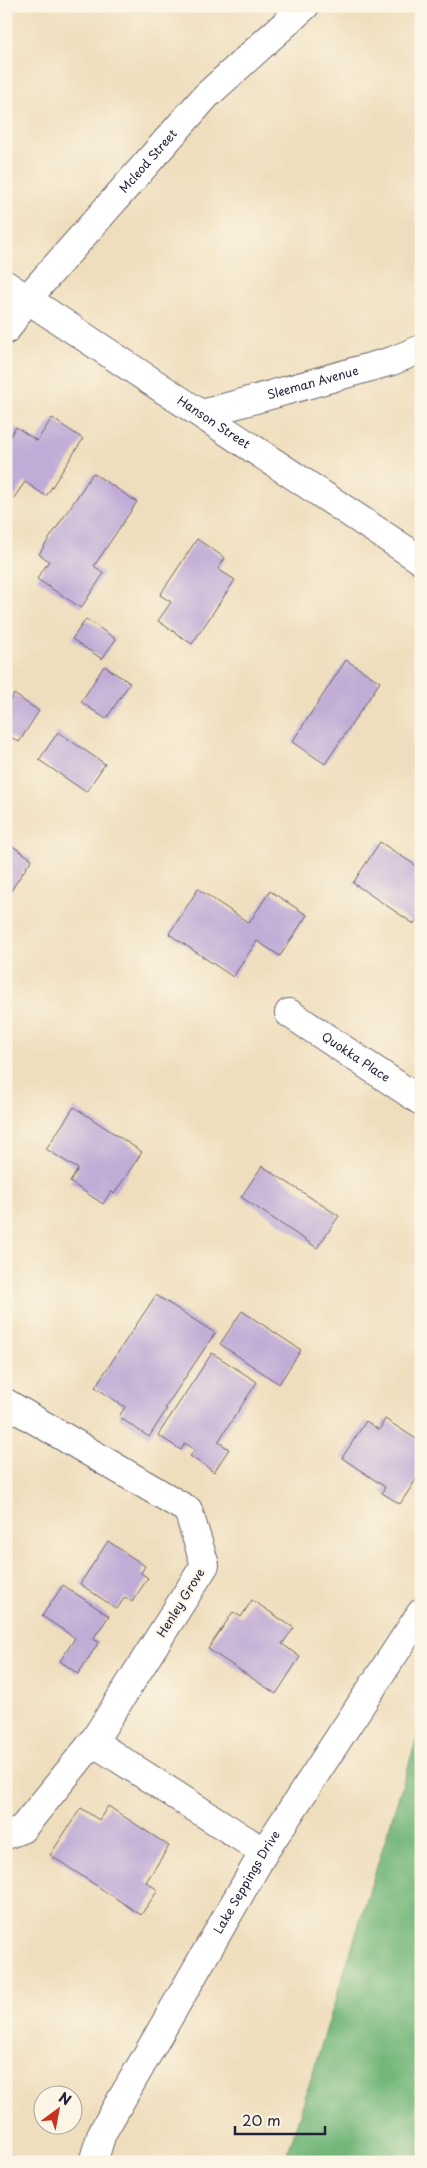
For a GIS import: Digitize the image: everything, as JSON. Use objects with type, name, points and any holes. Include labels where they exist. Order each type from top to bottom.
[{"type":"street","name":"Mcleod Street","points":[[6,330],[17,292],[206,96],[305,6]]},
{"type":"street","name":"Hanson Street","points":[[17,292],[421,560]]},
{"type":"street","name":"Sleeman Avenue","points":[[202,414],[392,362],[421,349]]},
{"type":"street","name":"Quokka Place","points":[[289,1013],[421,1102]]},
{"type":"street","name":"Henley Grove","points":[[6,1403],[188,1510],[206,1565],[93,1742],[22,1829],[6,1835]]},
{"type":"street","name":"Lake Seppings Drive","points":[[93,2162],[102,2133],[264,1852],[421,1614]]},
{"type":"street","points":[[93,1742],[264,1852]]},
{"type":"green space","points":[[421,1725],[421,2162],[285,2162]]},
{"type":"building","points":[[52,418],[83,439],[46,496],[25,482],[6,509],[6,443],[16,427],[37,441]]},
{"type":"building","points":[[93,473],[137,502],[94,566],[104,573],[81,608],[37,579],[49,561],[39,554]]},
{"type":"building","points":[[197,539],[225,558],[218,569],[235,580],[192,644],[158,621],[171,602],[160,595]]},
{"type":"building","points":[[86,619],[116,639],[102,659],[72,639]]},
{"type":"building","points":[[346,660],[380,682],[325,764],[292,742]]},
{"type":"building","points":[[104,666],[130,683],[106,719],[81,702]]},
{"type":"building","points":[[14,694],[39,711],[19,742],[6,734],[6,706]]},
{"type":"building","points":[[58,732],[105,764],[86,792],[39,760]]},
{"type":"building","points":[[6,842],[32,859],[6,898]]},
{"type":"building","points":[[380,842],[421,869],[421,914],[414,924],[353,883]]},
{"type":"building","points":[[198,889],[249,923],[270,891],[307,915],[280,956],[257,941],[233,977],[169,934]]},
{"type":"building","points":[[74,1107],[142,1152],[114,1194],[111,1191],[103,1204],[70,1182],[78,1169],[46,1149]]},
{"type":"building","points":[[262,1166],[339,1216],[317,1248],[241,1197]]},
{"type":"building","points":[[156,1295],[215,1333],[165,1408],[167,1409],[149,1437],[119,1417],[125,1407],[95,1387]]},
{"type":"building","points":[[242,1311],[301,1350],[279,1384],[220,1344]]},
{"type":"building","points":[[212,1353],[257,1382],[218,1442],[229,1449],[214,1472],[190,1456],[195,1450],[185,1443],[181,1450],[158,1435]]},
{"type":"building","points":[[385,1419],[421,1442],[421,1472],[400,1504],[382,1493],[385,1487],[342,1458],[366,1421],[379,1430]]},
{"type":"building","points":[[108,1541],[145,1566],[141,1573],[148,1578],[132,1602],[125,1597],[117,1609],[80,1584]]},
{"type":"building","points":[[63,1585],[109,1616],[93,1639],[99,1642],[78,1674],[60,1661],[75,1638],[42,1616]]},
{"type":"building","points":[[252,1600],[294,1628],[282,1644],[300,1657],[276,1694],[208,1649],[233,1612],[241,1617]]},
{"type":"building","points":[[108,1806],[169,1846],[146,1882],[158,1890],[141,1915],[50,1855],[81,1808],[99,1820]]}]
